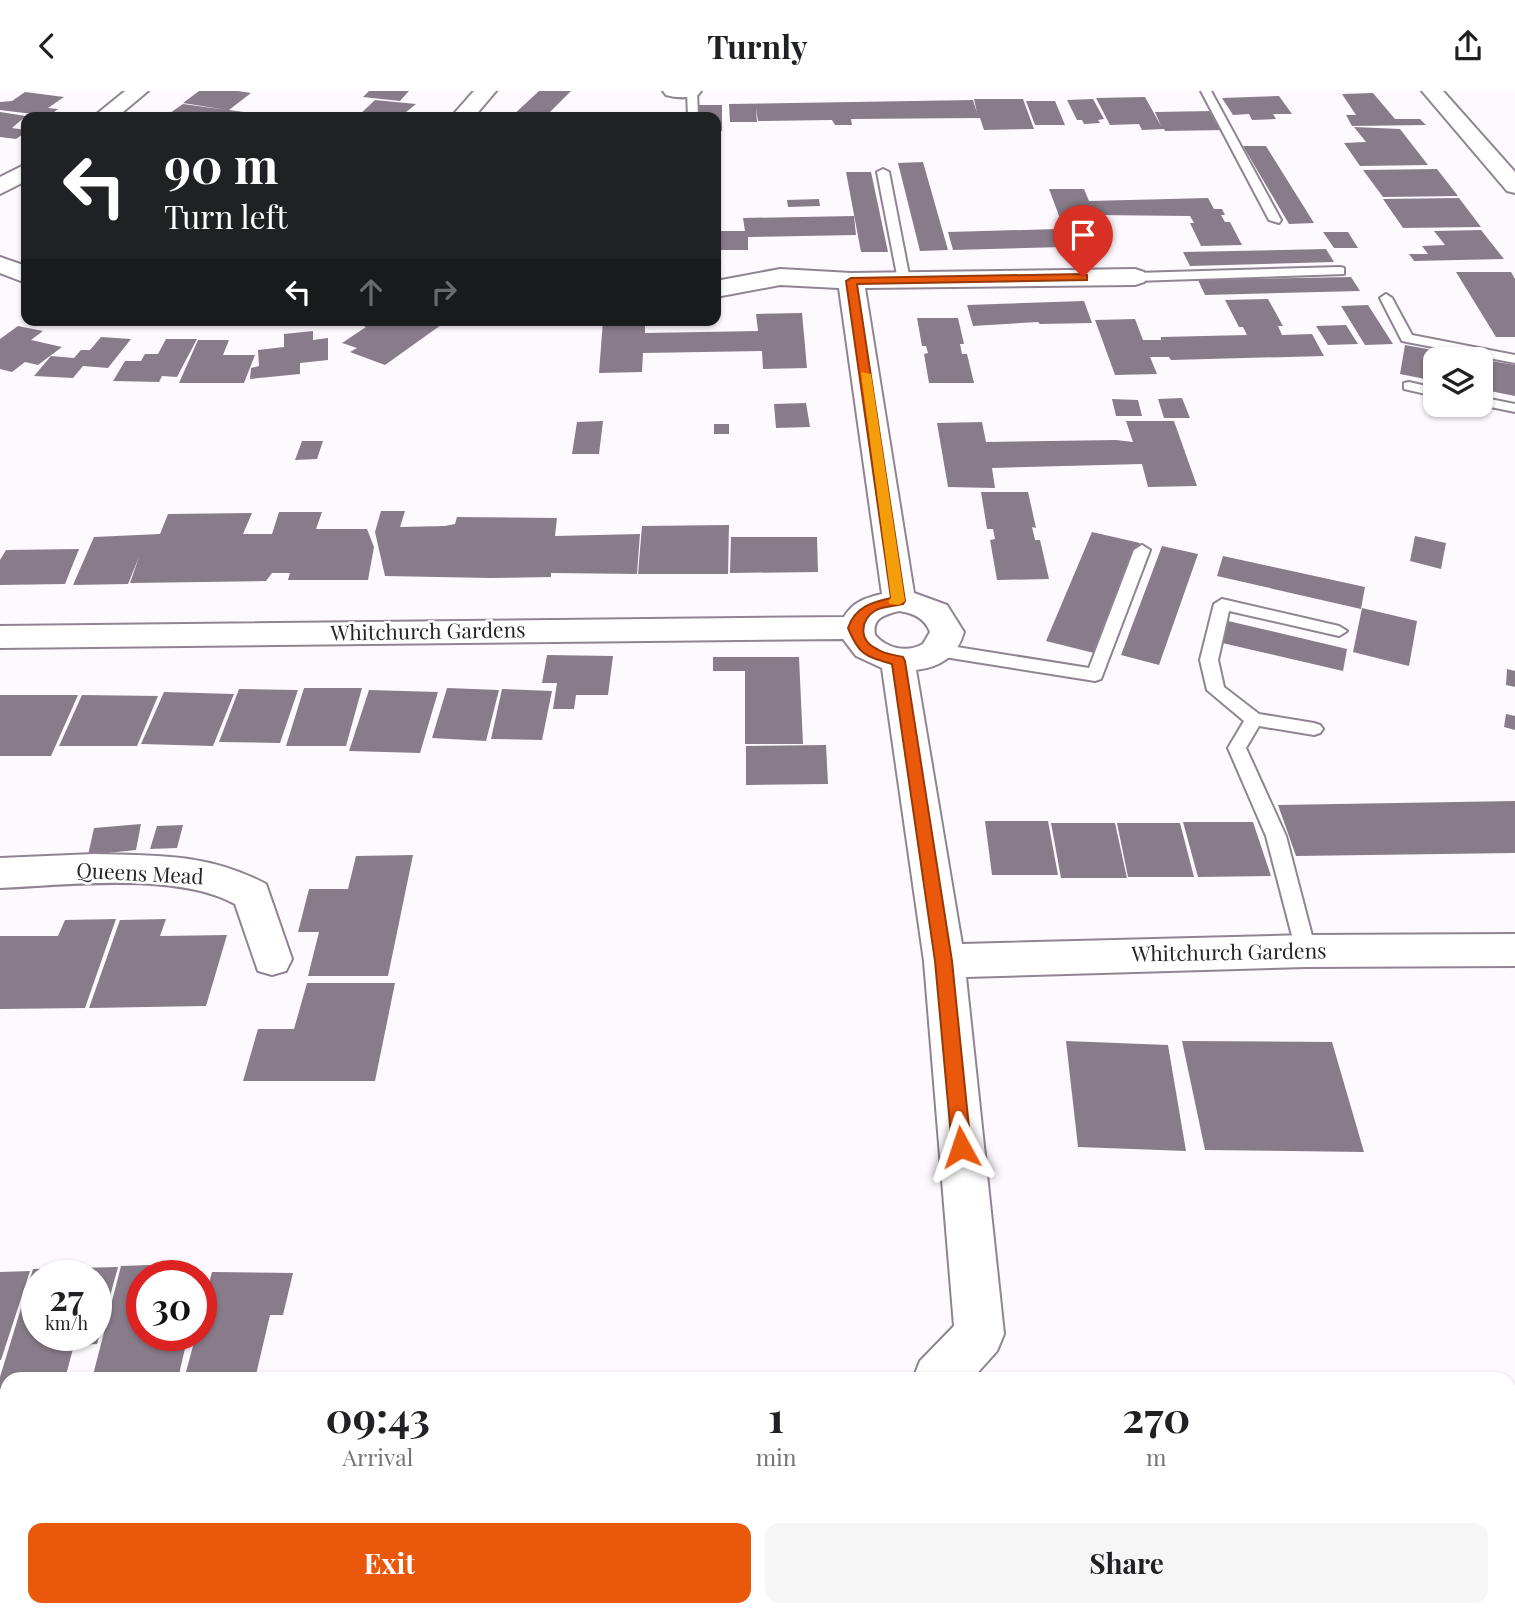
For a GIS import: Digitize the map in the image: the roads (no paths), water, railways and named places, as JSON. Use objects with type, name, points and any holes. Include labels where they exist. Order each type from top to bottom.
[{"type":"street","points":[[111,112],[138,91]]},
{"type":"street","points":[[467,112],[486,91]]},
{"type":"street","points":[[673,91],[692,91]]},
{"type":"street","points":[[1432,91],[1515,186]]},
{"type":"street","points":[[0,187],[21,174]]},
{"type":"street","points":[[0,264],[21,273]]},
{"type":"street","points":[[721,288],[780,277],[851,281],[1135,277]]},
{"type":"street","points":[[851,281],[899,601]]},
{"type":"street","points":[[899,601],[926,607],[945,623],[947,632],[938,650],[928,657],[898,661],[872,653],[862,646],[855,628],[858,619],[873,605],[899,601]]},
{"type":"street","name":"Whitchurch Gardens","points":[[0,637],[855,628]]},
{"type":"street","points":[[898,661],[944,961],[979,1334],[945,1372]]},
{"type":"street","name":"Queens Mead","points":[[0,873],[94,869],[178,872],[225,880],[252,895],[272,958]]},
{"type":"street","name":"Whitchurch Gardens","points":[[944,961],[1306,951],[1515,950]]},
{"type":"lane","points":[[692,91],[693,112]]},
{"type":"lane","points":[[1206,91],[1275,220]]},
{"type":"lane","points":[[883,172],[904,280]]},
{"type":"lane","points":[[1135,277],[1340,271]]},
{"type":"lane","points":[[1386,298],[1407,338],[1515,359]]},
{"type":"lane","points":[[1409,386],[1423,389]]},
{"type":"lane","points":[[1493,404],[1515,408]]},
{"type":"lane","points":[[938,650],[1095,675],[1142,550]]},
{"type":"lane","points":[[1314,729],[1254,719],[1216,690],[1209,660],[1223,604],[1339,631]]},
{"type":"lane","points":[[1254,719],[1237,748],[1276,836],[1306,951]]}]
